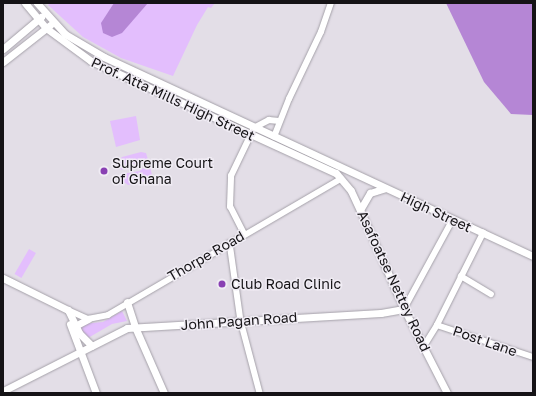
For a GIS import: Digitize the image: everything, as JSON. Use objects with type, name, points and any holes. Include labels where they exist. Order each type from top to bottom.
[{"type":"main road","name":"Prof. Atta Mills High Street","points":[[25,3],[46,28],[77,53],[101,67],[253,132],[274,137],[340,165]]},
{"type":"main road","name":"Prof. Atta Mills High Street","points":[[37,3],[53,22],[74,40],[104,57],[339,176]]},
{"type":"main road","points":[[3,49],[45,13]]},
{"type":"main road","points":[[3,62],[53,22]]},
{"type":"main road","points":[[339,176],[340,165]]},
{"type":"main road","name":"High Street","points":[[340,165],[385,188],[533,256]]},
{"type":"main road","name":"Asafoatse Nettey Road","points":[[339,176],[360,210],[404,309],[447,393]]},
{"type":"main road","points":[[360,210],[370,193],[385,188]]},
{"type":"main road","points":[[3,278],[65,309],[75,326],[92,346]]},
{"type":"main road","points":[[127,302],[134,327],[164,393]]},
{"type":"main road","points":[[65,309],[96,393]]},
{"type":"main road","name":"John Pagan Road","points":[[6,391],[119,331],[134,327],[381,313],[404,309]]},
{"type":"main road","points":[[75,326],[88,318]]},
{"type":"street","points":[[274,137],[321,32],[331,3]]},
{"type":"street","points":[[244,234],[230,207],[229,187],[236,164],[253,132],[269,120],[280,121]]},
{"type":"street","name":"Thorpe Road","points":[[88,318],[103,317],[230,243],[339,176]]},
{"type":"street","points":[[404,309],[453,219]]},
{"type":"street","points":[[424,346],[437,325],[483,233]]},
{"type":"street","points":[[230,243],[241,321],[260,393]]},
{"type":"street","points":[[461,276],[491,294]]},
{"type":"street","points":[[65,309],[88,318]]},
{"type":"street","name":"Post Lane","points":[[437,325],[533,357]]},
{"type":"shaded area","points":[[50,3],[215,3],[211,8],[208,7],[197,25],[173,76],[121,58],[83,37],[48,5]]},
{"type":"shaded area","points":[[114,3],[148,3],[122,33],[112,37],[103,33],[101,23]]},
{"type":"shaded area","points":[[446,3],[533,3],[533,115],[511,114],[484,82]]},
{"type":"shaded area","points":[[136,116],[140,140],[116,147],[110,121]]},
{"type":"shaded area","points":[[141,152],[146,153],[149,163],[132,164],[121,170],[119,160],[122,157]]},
{"type":"shaded area","points":[[150,167],[152,175],[148,180],[128,185],[124,182],[122,174],[140,171],[141,169]]},
{"type":"shaded area","points":[[29,249],[36,253],[21,278],[15,274]]},
{"type":"shaded area","points":[[122,311],[127,321],[112,324],[88,338],[79,329],[81,324],[103,322]]},
{"type":"place","name":"Supreme Court of Ghana","points":[[104,171]]},
{"type":"place","name":"Club Road Clinic","points":[[222,284]]}]
